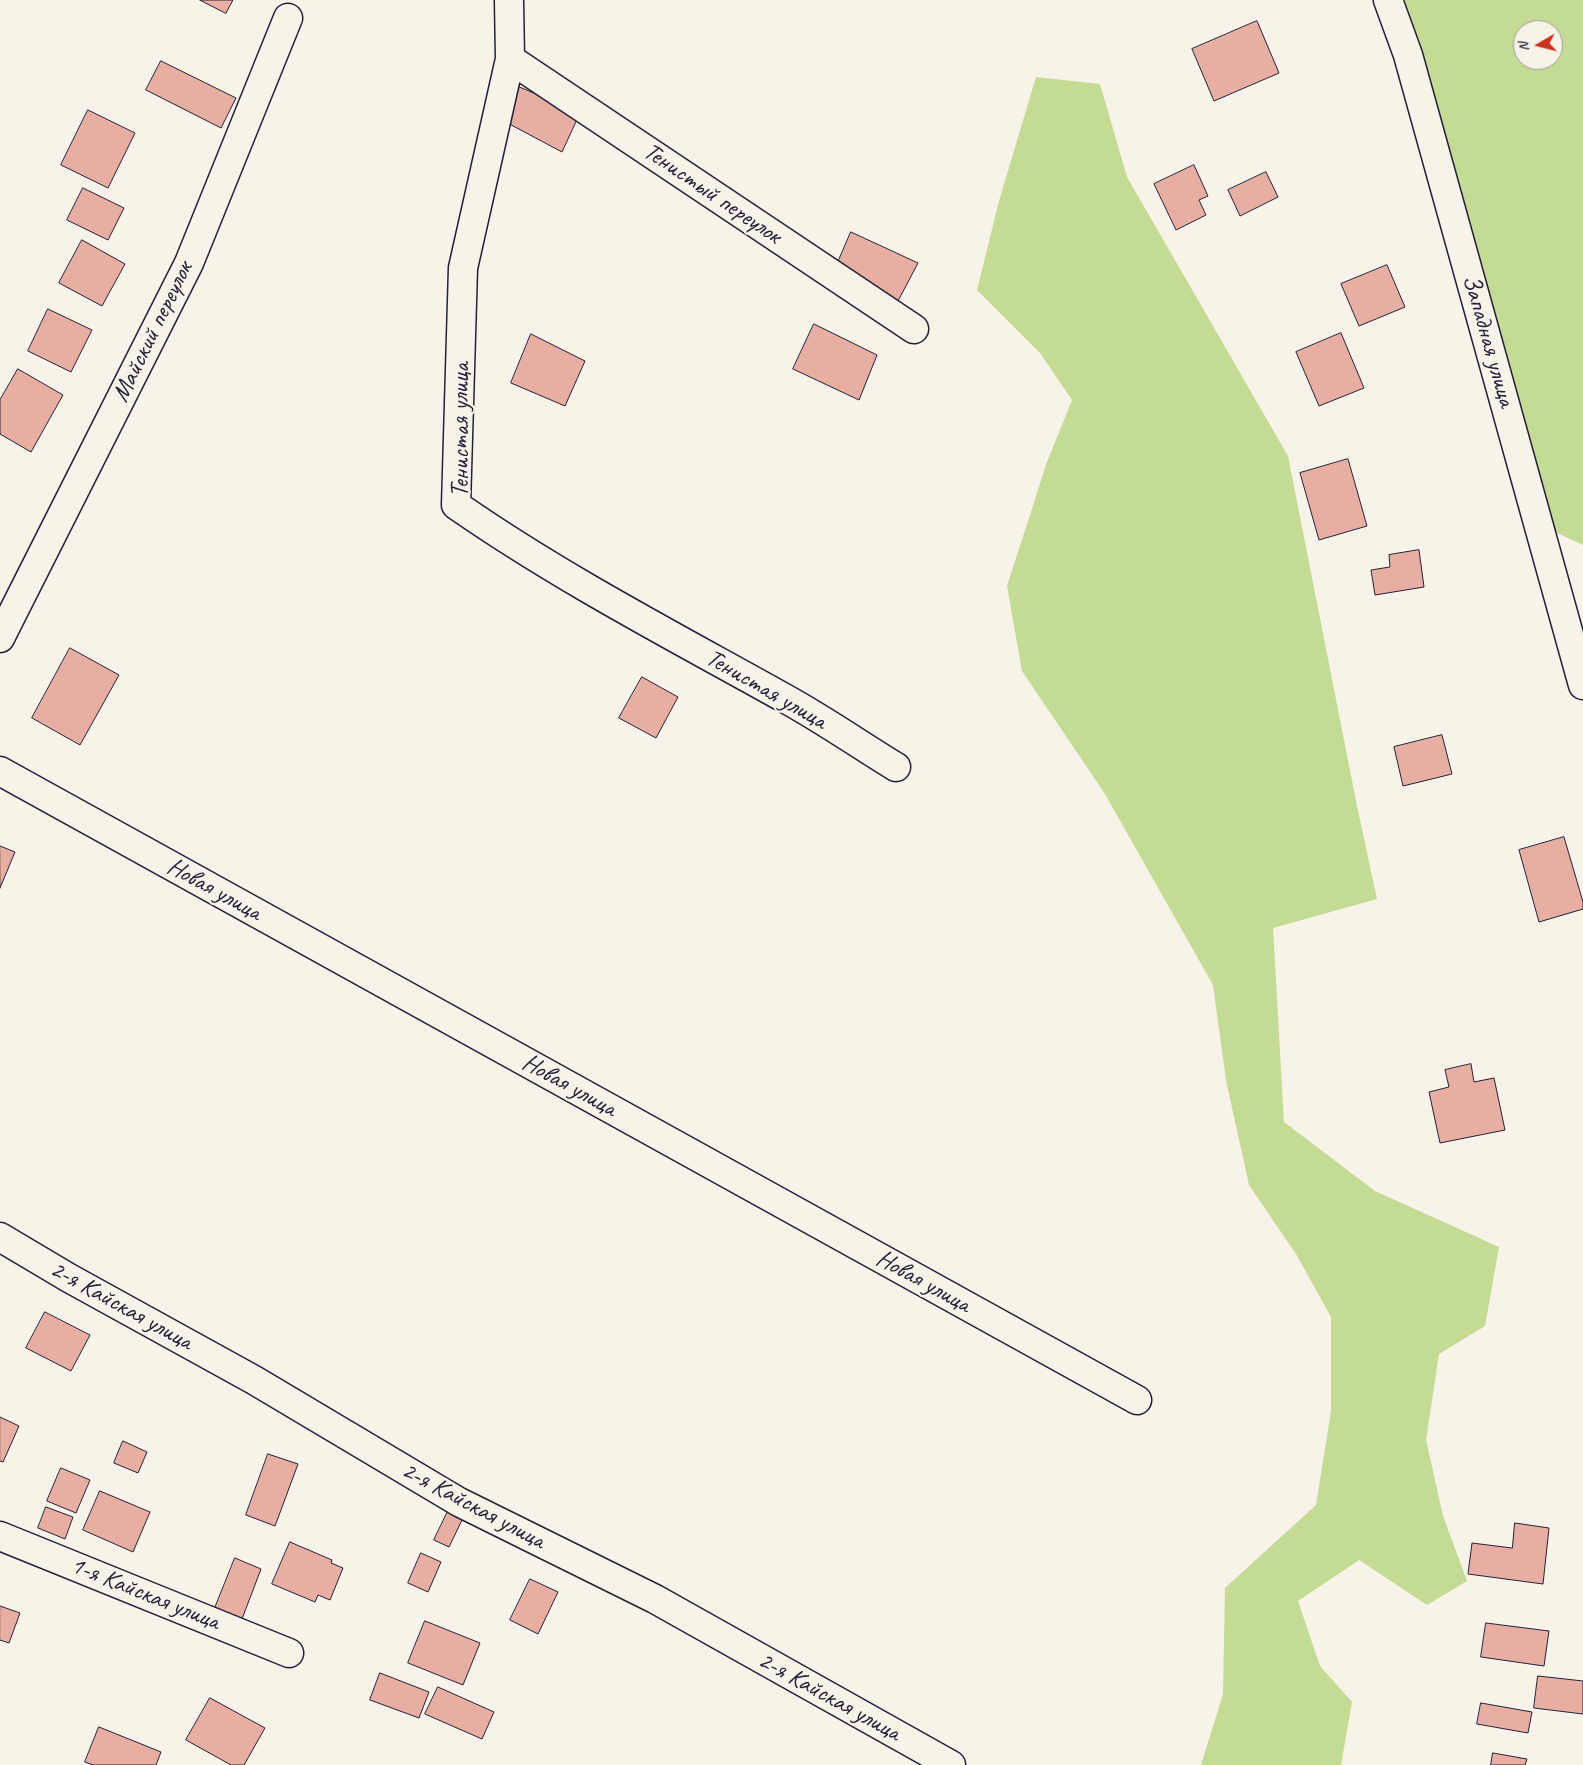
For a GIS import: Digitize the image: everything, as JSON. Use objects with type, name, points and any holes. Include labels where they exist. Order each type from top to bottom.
[{"type":"street","name":"Тенистая улица","points":[[509,0],[510,59],[463,268],[456,505],[504,538],[566,576],[788,700],[896,767]]},
{"type":"street","name":"Западная улица","points":[[1388,0],[1411,65],[1583,684]]},
{"type":"street","name":"Майский переулок","points":[[0,638],[188,262],[288,18]]},
{"type":"street","name":"Тенистый переулок","points":[[510,59],[914,330]]},
{"type":"street","name":"Новая улица","points":[[0,771],[1137,1400]]},
{"type":"street","name":"2-я Кайская улица","points":[[0,1236],[69,1278],[254,1380],[459,1502],[655,1599],[950,1765]]},
{"type":"street","name":"1-я Кайская улица","points":[[0,1536],[289,1652]]},
{"type":"green space","points":[[1388,0],[1583,0],[1583,545],[1540,525]]},
{"type":"green space","points":[[1036,77],[1100,84],[1127,177],[1288,456],[1377,899],[1273,928],[1284,1122],[1375,1191],[1499,1247],[1485,1326],[1439,1354],[1426,1440],[1443,1516],[1467,1581],[1427,1605],[1359,1560],[1298,1601],[1320,1666],[1352,1702],[1341,1765],[1201,1765],[1223,1694],[1225,1588],[1316,1505],[1331,1411],[1331,1317],[1296,1254],[1249,1185],[1226,1080],[1213,985],[1105,794],[1022,671],[1007,586],[1047,462],[1072,400],[1040,353],[977,290],[999,201]]},
{"type":"building","points":[[200,0],[233,0],[226,13]]},
{"type":"building","points":[[1257,21],[1279,73],[1214,101],[1192,49]]},
{"type":"building","points":[[161,61],[236,98],[221,128],[146,90]]},
{"type":"building","points":[[515,85],[580,113],[562,152],[500,119]]},
{"type":"building","points":[[88,110],[135,133],[108,188],[61,165]]},
{"type":"building","points":[[1194,165],[1208,196],[1199,200],[1206,215],[1176,230],[1154,184]]},
{"type":"building","points":[[1266,172],[1278,197],[1240,216],[1228,190]]},
{"type":"building","points":[[83,188],[124,208],[108,240],[67,220]]},
{"type":"building","points":[[851,232],[918,263],[898,301],[836,267]]},
{"type":"building","points":[[82,240],[125,264],[102,306],[59,283]]},
{"type":"building","points":[[1387,265],[1405,307],[1359,326],[1341,284]]},
{"type":"building","points":[[48,309],[92,330],[71,372],[28,351]]},
{"type":"building","points":[[814,324],[877,355],[859,400],[793,369]]},
{"type":"building","points":[[1341,333],[1364,388],[1319,406],[1296,352]]},
{"type":"building","points":[[531,334],[585,361],[565,406],[511,383]]},
{"type":"building","points":[[18,369],[63,395],[31,452],[0,434],[0,400]]},
{"type":"building","points":[[1348,459],[1367,526],[1319,540],[1300,473]]},
{"type":"building","points":[[1419,550],[1424,587],[1375,595],[1371,570],[1390,567],[1389,555]]},
{"type":"building","points":[[70,648],[119,675],[80,745],[32,718]]},
{"type":"building","points":[[642,677],[678,697],[656,738],[619,718]]},
{"type":"building","points":[[1442,735],[1452,774],[1403,786],[1394,747]]},
{"type":"building","points":[[1564,837],[1583,902],[1583,909],[1539,922],[1519,850]]},
{"type":"building","points":[[0,846],[15,852],[0,888]]},
{"type":"building","points":[[1471,1064],[1474,1082],[1494,1078],[1505,1130],[1440,1143],[1429,1092],[1449,1087],[1445,1070]]},
{"type":"building","points":[[45,1312],[90,1335],[71,1371],[26,1348]]},
{"type":"building","points":[[0,1417],[19,1426],[3,1462],[0,1461]]},
{"type":"building","points":[[123,1441],[147,1452],[138,1473],[114,1463]]},
{"type":"building","points":[[268,1454],[298,1464],[275,1526],[246,1515]]},
{"type":"building","points":[[61,1468],[90,1480],[76,1513],[47,1501]]},
{"type":"building","points":[[100,1491],[150,1512],[133,1552],[83,1530]]},
{"type":"building","points":[[46,1507],[73,1517],[65,1539],[38,1528]]},
{"type":"building","points":[[449,1509],[464,1516],[449,1547],[434,1540]]},
{"type":"building","points":[[1515,1523],[1549,1528],[1543,1584],[1468,1574],[1472,1543],[1512,1548]]},
{"type":"building","points":[[290,1542],[332,1560],[331,1563],[343,1568],[330,1600],[318,1595],[315,1602],[272,1584]]},
{"type":"building","points":[[421,1553],[441,1562],[428,1592],[408,1583]]},
{"type":"building","points":[[235,1558],[261,1569],[242,1619],[215,1608]]},
{"type":"building","points":[[530,1579],[558,1592],[538,1634],[510,1620]]},
{"type":"building","points":[[0,1606],[20,1613],[9,1643],[0,1640]]},
{"type":"building","points":[[425,1621],[480,1643],[463,1685],[408,1663]]},
{"type":"building","points":[[1486,1623],[1549,1631],[1544,1666],[1481,1657]]},
{"type":"building","points":[[380,1673],[429,1692],[419,1718],[370,1700]]},
{"type":"building","points":[[1538,1676],[1583,1681],[1583,1714],[1534,1708]]},
{"type":"building","points":[[438,1687],[494,1712],[482,1739],[425,1714]]},
{"type":"building","points":[[210,1698],[265,1728],[244,1765],[231,1765],[186,1740]]},
{"type":"building","points":[[1481,1703],[1532,1712],[1528,1733],[1477,1724]]},
{"type":"building","points":[[99,1727],[161,1752],[156,1765],[93,1765],[85,1762]]},
{"type":"building","points":[[1493,1753],[1527,1759],[1525,1765],[1491,1765]]}]
